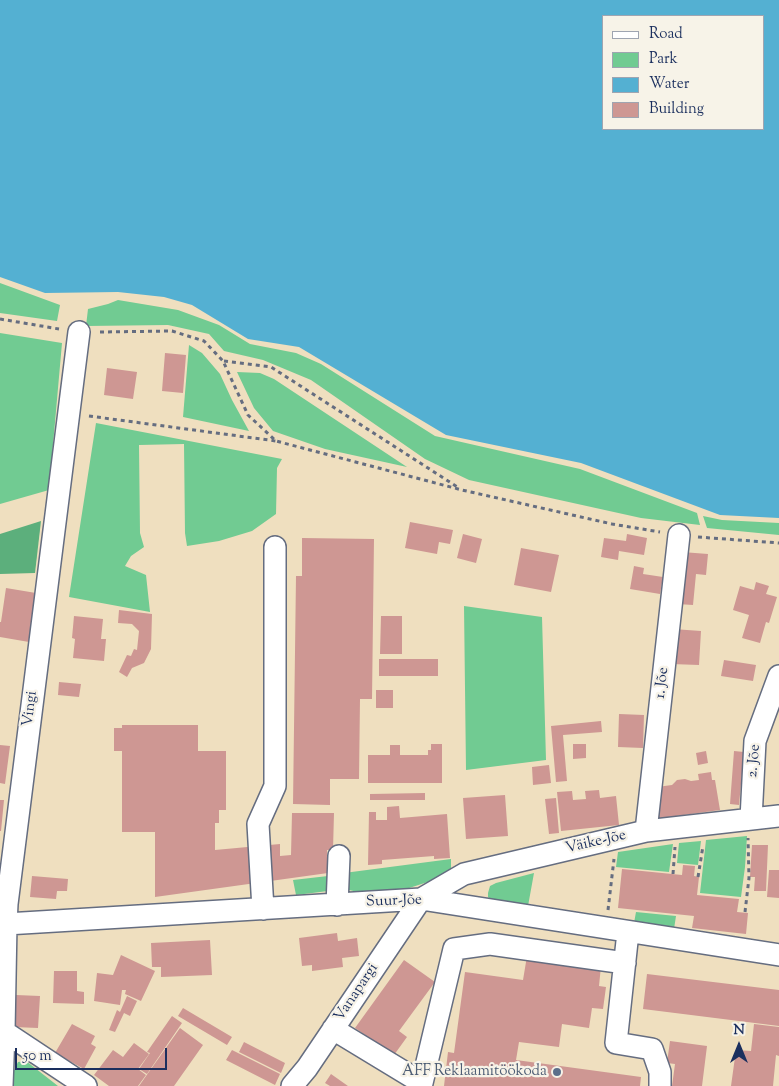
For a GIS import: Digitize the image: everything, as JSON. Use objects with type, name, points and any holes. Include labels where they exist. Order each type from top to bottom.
[{"type":"street","name":"Vingi","points":[[2,1086],[4,910],[79,332]]},
{"type":"street","name":"1. Jõe","points":[[646,831],[679,535]]},
{"type":"street","points":[[263,909],[258,824],[275,786],[275,547]]},
{"type":"street","name":"2. Jõe","points":[[750,825],[756,741],[779,676]]},
{"type":"street","name":"Väike-Jõe","points":[[421,899],[464,874],[646,831],[750,825],[779,816]]},
{"type":"street","points":[[337,905],[339,856]]},
{"type":"street","name":"Suur-Jõe","points":[[4,910],[263,909],[421,899],[779,955]]},
{"type":"street","name":"Vanapargi","points":[[292,1086],[307,1068],[421,899]]},
{"type":"street","points":[[628,932],[616,1043],[652,1049],[660,1072],[660,1086]]},
{"type":"street","points":[[333,1029],[422,1085],[454,949],[490,944],[625,963]]},
{"type":"street","points":[[2,1030],[86,1086]]},
{"type":"path","points":[[0,320],[79,332],[172,331],[204,341],[224,361],[248,415],[276,441]]},
{"type":"path","points":[[224,361],[271,367],[462,490]]},
{"type":"path","points":[[69,413],[276,441],[462,490],[612,524],[679,535],[779,543]]},
{"type":"path","points":[[745,912],[749,878],[750,825]]},
{"type":"path","points":[[673,874],[676,841]]},
{"type":"path","points":[[698,877],[703,845]]},
{"type":"path","points":[[607,914],[615,851]]},
{"type":"green space","points":[[0,283],[60,305],[57,321],[0,313]]},
{"type":"green space","points":[[118,300],[178,310],[219,325],[250,344],[296,353],[321,364],[435,436],[580,469],[697,513],[700,525],[641,518],[469,480],[425,459],[311,380],[263,360],[224,351],[209,334],[168,325],[86,326],[88,309]]},
{"type":"green space","points":[[0,333],[62,343],[49,490],[0,504]]},
{"type":"green space","points":[[189,345],[202,353],[220,374],[249,431],[183,417]]},
{"type":"green space","points":[[237,372],[260,373],[274,379],[407,467],[325,449],[273,431],[254,408]]},
{"type":"green space","points":[[96,423],[282,459],[277,468],[276,514],[252,531],[219,541],[187,546],[185,533],[184,444],[139,445],[140,533],[144,547],[131,556],[125,566],[146,575],[150,612],[69,597]]},
{"type":"green space","points":[[703,516],[722,520],[779,523],[779,535],[707,528]]},
{"type":"green space","points":[[41,521],[35,573],[0,574],[0,534]]},
{"type":"green space","points":[[464,606],[542,617],[546,760],[466,770]]},
{"type":"green space","points":[[747,836],[741,897],[700,893],[706,840]]},
{"type":"green space","points":[[701,841],[698,865],[677,863],[679,843]]},
{"type":"green space","points":[[673,844],[669,872],[616,867],[618,852]]},
{"type":"green space","points":[[451,859],[451,870],[440,878],[403,890],[367,894],[349,890],[343,886],[344,873]]},
{"type":"green space","points":[[534,873],[528,906],[625,920],[623,923],[496,905],[488,897],[490,886]]},
{"type":"green space","points":[[328,876],[328,891],[296,895],[293,880]]},
{"type":"green space","points":[[636,912],[676,916],[674,929],[634,923]]},
{"type":"green space","points":[[26,1061],[58,1086],[14,1086],[14,1070],[18,1062]]},
{"type":"water","points":[[0,0],[779,0],[779,518],[720,515],[581,463],[446,435],[299,347],[248,339],[192,305],[164,297],[118,292],[45,293],[0,277]]},
{"type":"building","points":[[165,353],[186,355],[183,393],[162,391]]},
{"type":"building","points":[[107,368],[137,372],[133,399],[104,395]]},
{"type":"building","points":[[410,522],[453,530],[450,544],[439,542],[437,554],[405,548]]},
{"type":"building","points":[[463,534],[482,539],[476,563],[457,558]]},
{"type":"building","points":[[627,534],[647,538],[644,555],[619,551],[618,560],[601,557],[604,538],[626,541]]},
{"type":"building","points":[[302,538],[374,539],[372,699],[360,699],[359,779],[330,779],[330,805],[293,804],[296,576],[302,576]]},
{"type":"building","points":[[521,548],[559,555],[551,592],[514,585]]},
{"type":"building","points":[[682,552],[708,554],[706,575],[696,574],[693,605],[677,604]]},
{"type":"building","points":[[634,566],[644,568],[643,574],[663,577],[660,594],[630,589]]},
{"type":"building","points":[[756,582],[769,586],[766,594],[777,597],[769,623],[766,622],[760,643],[742,638],[749,615],[733,610],[740,586],[754,590]]},
{"type":"building","points":[[6,588],[36,593],[29,642],[0,637],[0,622]]},
{"type":"building","points":[[119,610],[152,614],[151,649],[144,663],[132,668],[127,677],[119,672],[127,655],[131,656],[134,649],[137,650],[139,631],[132,624],[118,623]]},
{"type":"building","points":[[74,616],[103,619],[101,639],[106,639],[104,661],[73,658],[75,639],[72,638]]},
{"type":"building","points":[[381,616],[402,616],[402,654],[380,654]]},
{"type":"building","points":[[673,629],[701,631],[699,665],[671,664]]},
{"type":"building","points":[[379,659],[438,659],[438,676],[379,676]]},
{"type":"building","points":[[724,660],[756,665],[753,681],[721,676]]},
{"type":"building","points":[[59,682],[81,684],[79,697],[58,695]]},
{"type":"building","points":[[376,690],[393,690],[393,708],[376,708]]},
{"type":"building","points":[[619,714],[644,715],[643,748],[618,747]]},
{"type":"building","points":[[601,721],[602,732],[563,735],[567,781],[556,782],[551,726]]},
{"type":"building","points":[[122,725],[198,725],[198,751],[226,751],[226,810],[219,810],[219,823],[215,823],[215,850],[280,844],[280,856],[291,855],[292,813],[334,813],[333,850],[327,850],[328,873],[155,897],[155,832],[122,832],[122,751],[114,751],[114,728],[122,728]]},
{"type":"building","points":[[431,744],[442,744],[442,783],[368,783],[368,755],[390,755],[390,745],[400,745],[400,755],[428,755],[428,750],[431,750]]},
{"type":"building","points":[[573,744],[586,744],[586,758],[573,759]]},
{"type":"building","points":[[0,745],[10,746],[5,784],[0,783]]},
{"type":"building","points":[[706,751],[708,763],[698,765],[696,753]]},
{"type":"building","points":[[734,751],[744,752],[739,805],[730,804]]},
{"type":"building","points":[[549,765],[551,783],[533,785],[532,767]]},
{"type":"building","points":[[711,772],[712,780],[715,780],[720,810],[654,819],[657,787],[672,785],[677,780],[699,780],[698,774]]},
{"type":"building","points":[[599,790],[600,798],[616,796],[619,825],[561,831],[557,792],[572,791],[573,800],[586,799],[585,791]]},
{"type":"building","points":[[425,793],[425,800],[370,800],[370,794]]},
{"type":"building","points":[[505,795],[508,836],[466,839],[463,798]]},
{"type":"building","points":[[556,798],[559,833],[549,834],[545,799]]},
{"type":"building","points":[[0,800],[4,800],[1,831],[0,831]]},
{"type":"building","points":[[399,806],[400,818],[447,814],[450,858],[434,859],[434,856],[382,860],[382,864],[368,865],[369,812],[376,812],[376,820],[387,820],[387,807]]},
{"type":"building","points":[[752,845],[768,845],[766,891],[754,891],[755,877],[750,877]]},
{"type":"building","points":[[683,865],[695,866],[694,876],[699,877],[697,895],[739,899],[737,912],[748,913],[746,934],[692,928],[694,916],[618,908],[622,869],[682,875]]},
{"type":"building","points":[[769,870],[779,870],[779,898],[767,897]]},
{"type":"building","points":[[32,876],[68,879],[67,891],[57,891],[56,899],[30,897]]},
{"type":"building","points":[[337,933],[338,941],[357,938],[359,956],[342,958],[343,967],[312,971],[312,965],[302,966],[299,938]]},
{"type":"building","points":[[210,940],[212,975],[161,977],[161,967],[152,967],[151,943]]},
{"type":"building","points":[[121,955],[155,971],[141,1001],[125,994],[126,990],[122,990],[120,1005],[94,1001],[97,973],[113,975]]},
{"type":"building","points":[[527,956],[601,966],[599,986],[606,987],[603,1009],[592,1008],[589,1028],[562,1024],[559,1047],[519,1042],[516,1060],[641,1077],[640,1086],[444,1086],[448,1052],[454,1053],[465,972],[523,980]]},
{"type":"building","points":[[404,960],[435,982],[399,1031],[407,1037],[394,1055],[355,1028]]},
{"type":"building","points":[[54,971],[77,971],[77,991],[84,992],[84,1004],[53,1003]]},
{"type":"building","points":[[647,974],[779,990],[779,1026],[643,1009]]},
{"type":"building","points":[[16,995],[40,996],[38,1028],[14,1027]]},
{"type":"building","points":[[127,996],[137,1001],[130,1016],[124,1013],[115,1032],[109,1030],[117,1010],[120,1012]]},
{"type":"building","points":[[183,1008],[232,1037],[227,1045],[178,1016]]},
{"type":"building","points":[[172,1016],[182,1023],[147,1074],[139,1069],[150,1053],[147,1052]]},
{"type":"building","points":[[72,1024],[95,1036],[91,1044],[96,1047],[84,1069],[55,1053]]},
{"type":"building","points":[[754,1024],[779,1027],[779,1056],[776,1055],[773,1086],[731,1086],[736,1050],[751,1051]]},
{"type":"building","points":[[180,1028],[203,1045],[174,1086],[139,1086]]},
{"type":"building","points":[[670,1041],[707,1046],[702,1086],[672,1086],[675,1064],[667,1063]]},
{"type":"building","points":[[244,1042],[285,1063],[281,1073],[239,1052]]},
{"type":"building","points":[[134,1043],[149,1054],[138,1069],[146,1075],[138,1086],[109,1086],[94,1075],[113,1050],[123,1057]]},
{"type":"building","points":[[232,1050],[280,1074],[275,1085],[226,1060]]},
{"type":"building","points":[[331,1074],[348,1086],[330,1086],[325,1083]]},
{"type":"place","name":"AFF Reklaamitöökoda","points":[[557,1072]]}]
